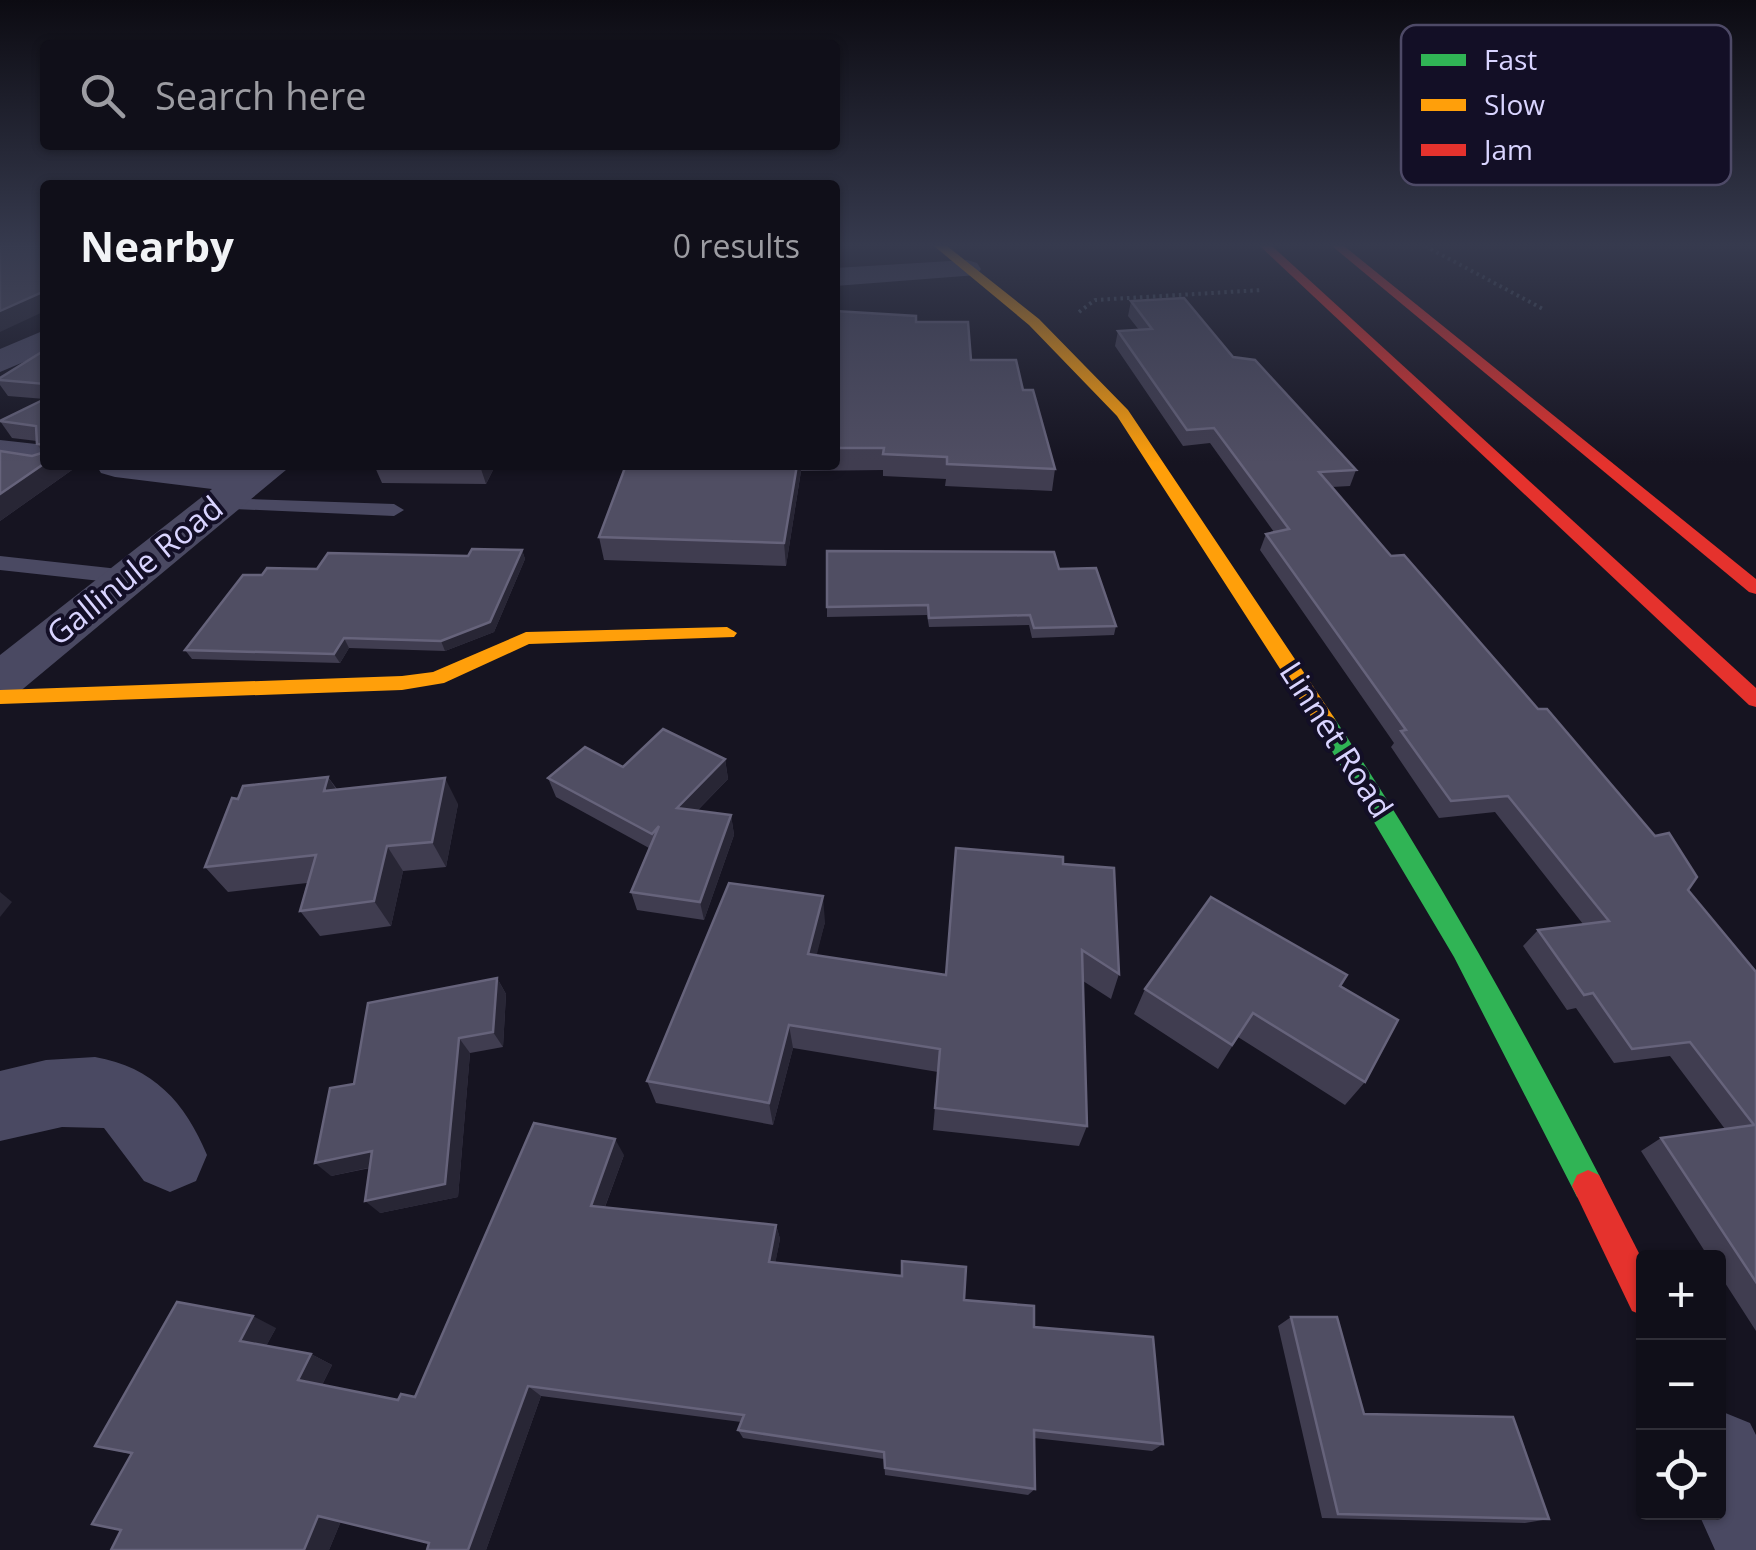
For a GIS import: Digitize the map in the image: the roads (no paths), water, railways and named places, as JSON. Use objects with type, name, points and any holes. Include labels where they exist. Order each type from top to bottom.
[{"type":"main road","name":"Linnet Road","points":[[1029,318],[1123,413],[1378,801],[1496,1003],[1636,1283]]},
{"type":"main road","points":[[1342,318],[1756,700]]},
{"type":"main road","points":[[1426,318],[1756,588]]},
{"type":"main road","points":[[0,697],[402,683],[437,678],[526,638],[727,633]]},
{"type":"street","points":[[0,362],[40,342]]},
{"type":"street","points":[[0,452],[40,456]]},
{"type":"street","points":[[151,470],[246,483]]},
{"type":"street","name":"Gallinule Road","points":[[0,681],[246,483]]},
{"type":"street","points":[[0,1106],[36,1096],[88,1091],[127,1101],[170,1154]]},
{"type":"street","points":[[1726,1472],[1756,1534]]},
{"type":"lane","points":[[246,483],[394,510]]},
{"type":"lane","points":[[0,563],[128,578]]}]
